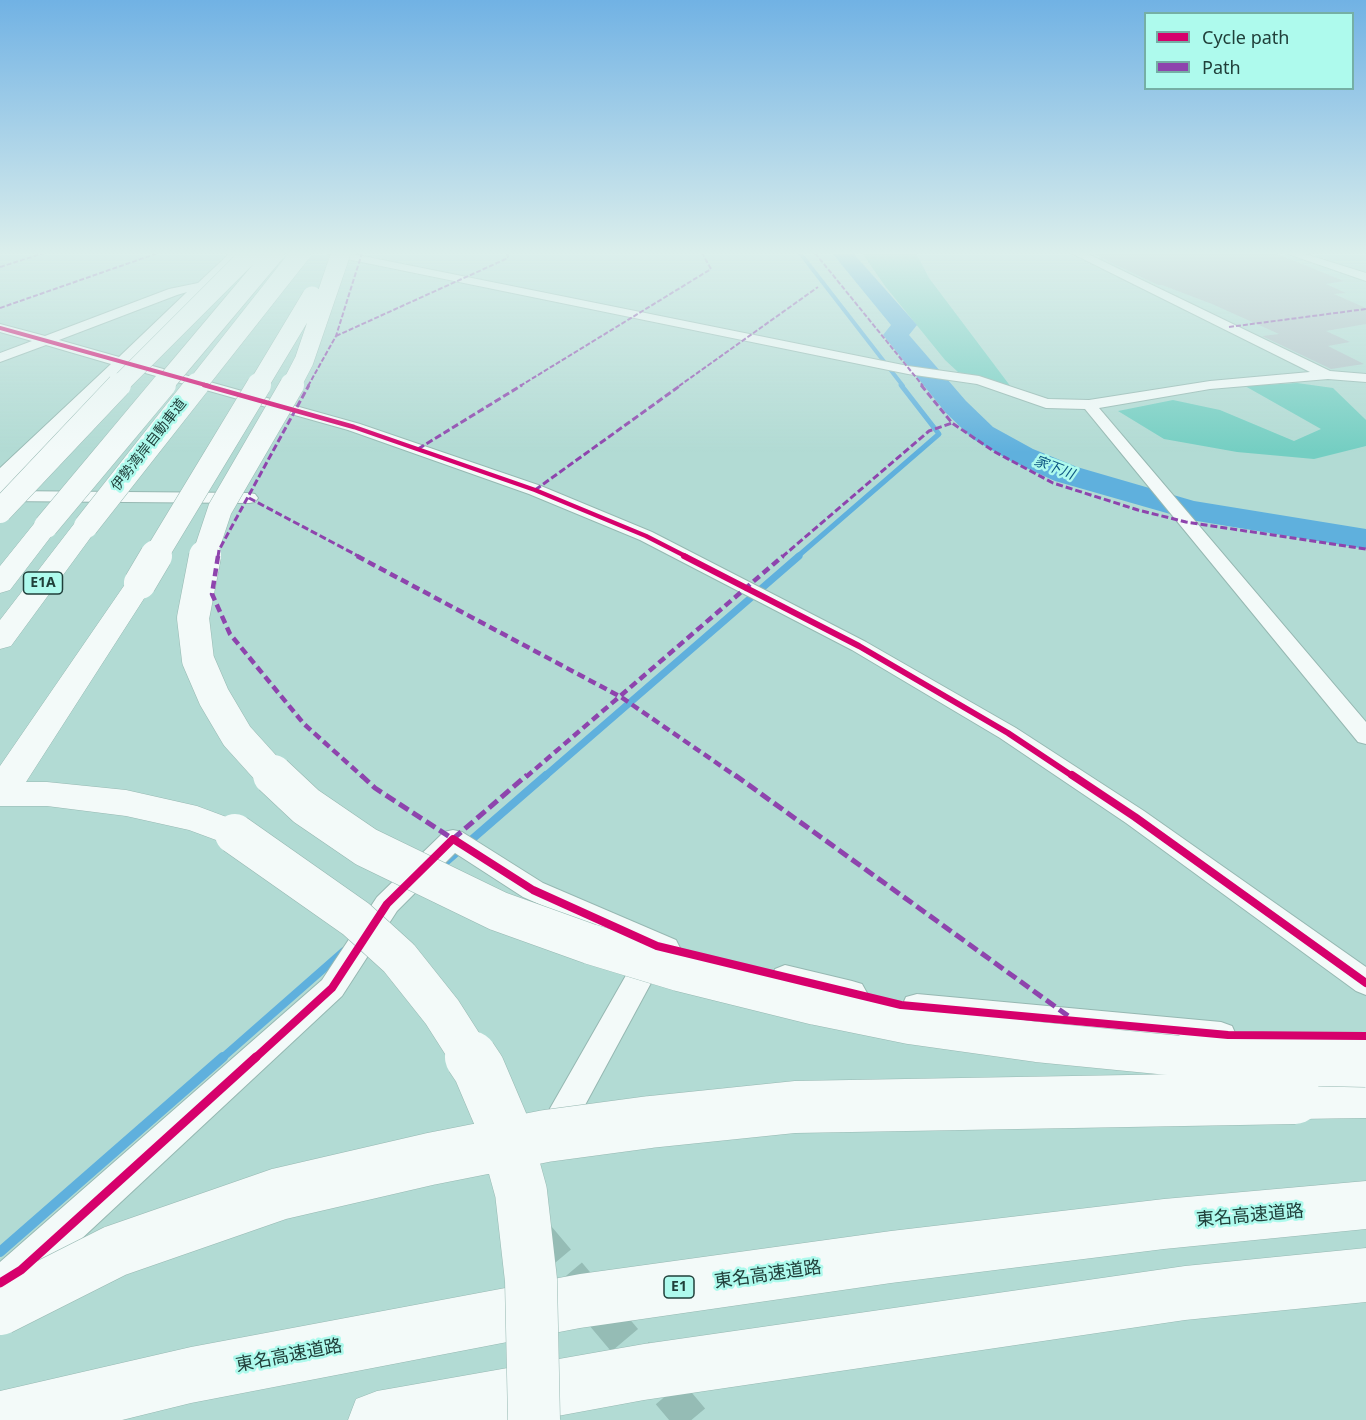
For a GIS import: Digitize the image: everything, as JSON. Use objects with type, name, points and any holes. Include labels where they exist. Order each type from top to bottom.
[{"type":"highway","points":[[0,486],[77,418],[123,371],[180,319]]},
{"type":"highway","name":"伊勢湾岸自動車道","points":[[0,584],[219,319]]},
{"type":"highway","name":"伊勢湾岸自動車道","points":[[0,640],[86,526],[249,319]]},
{"type":"highway","points":[[0,792],[27,755],[140,583],[299,319]]},
{"type":"highway","points":[[318,319],[304,361],[275,417],[220,509],[208,539],[193,618],[198,660],[214,697],[237,736],[283,786],[306,806],[384,857],[498,911],[590,944],[679,971],[816,1005],[909,1024],[1037,1042],[1214,1059],[1366,1061]]},
{"type":"highway","points":[[0,511],[123,371]]},
{"type":"highway","points":[[0,792],[47,794],[126,803],[197,819],[235,834],[356,919],[399,958],[442,1012],[479,1069],[502,1123],[521,1192],[531,1280],[534,1420]]},
{"type":"highway","points":[[0,1309],[115,1251],[279,1194],[430,1159],[546,1136],[650,1122],[795,1107],[976,1102],[1366,1097]]},
{"type":"highway","name":"東名高速道路","points":[[0,1420],[191,1374],[580,1301],[891,1257],[1164,1224],[1366,1205]]},
{"type":"highway","points":[[377,1420],[644,1372],[1185,1293],[1366,1275]]},
{"type":"street","points":[[0,358],[101,319]]},
{"type":"street","points":[[0,477],[123,371],[172,319]]},
{"type":"street","points":[[658,319],[908,370],[979,380],[1046,403],[1089,405],[1210,385],[1328,375],[1365,379]]},
{"type":"street","points":[[1214,319],[1328,375]]},
{"type":"street","points":[[0,328],[46,340],[123,371],[309,414],[418,449],[535,490],[656,542],[859,646],[1008,733],[1135,817],[1366,983]]},
{"type":"street","points":[[1089,405],[1366,736]]},
{"type":"street","points":[[0,496],[249,498]]},
{"type":"street","points":[[0,1284],[21,1270],[332,988],[387,904],[453,839],[533,891],[657,946],[901,1005],[1228,1035],[1366,1036]]},
{"type":"street","points":[[529,1201],[539,1157],[657,946]]},
{"type":"shaded area","points":[[912,319],[960,319],[1011,387],[958,372],[945,360]]},
{"type":"shaded area","points":[[1297,383],[1333,388],[1366,420],[1366,446],[1314,459],[1237,452],[1164,439],[1118,411],[1173,400],[1220,410],[1294,441],[1321,429],[1245,386]]},
{"type":"building","points":[[1246,319],[1366,319],[1366,324],[1326,331],[1350,342],[1328,346],[1364,364],[1331,369],[1262,336],[1279,334]]},
{"type":"waterway","points":[[851,319],[903,386]]},
{"type":"waterway","name":"家下川","points":[[900,319],[905,325],[895,335],[956,407],[983,433],[1022,455],[1066,474],[1191,510],[1366,539]]},
{"type":"waterway","points":[[797,557],[939,434],[901,385]]},
{"type":"waterway","points":[[544,777],[799,556]]},
{"type":"waterway","points":[[440,867],[546,775]]},
{"type":"waterway","points":[[221,1059],[344,951]]},
{"type":"waterway","points":[[0,1252],[223,1057]]},
{"type":"tunnel","points":[[535,1234],[692,1420]]},
{"type":"marked path","points":[[341,319],[336,336],[219,550],[212,594],[230,634],[304,724],[375,788],[453,839],[929,431],[952,423]]},
{"type":"marked path","points":[[336,336],[373,319]]},
{"type":"marked path","points":[[418,449],[629,319]]},
{"type":"marked path","points":[[535,490],[773,319]]},
{"type":"marked path","points":[[868,319],[952,423],[995,452],[1053,483],[1138,510],[1186,522],[1366,549]]},
{"type":"marked path","points":[[1229,327],[1288,319]]},
{"type":"marked path","points":[[249,498],[621,697],[679,735],[1071,1018]]},
{"type":"cycle path","points":[[0,328],[354,427],[535,490],[646,536],[859,646],[1008,733],[1135,817],[1366,983]]},
{"type":"cycle path","points":[[0,1283],[21,1270],[332,988],[387,904],[453,839],[533,890],[657,946],[901,1005],[1228,1035],[1366,1036]]}]
